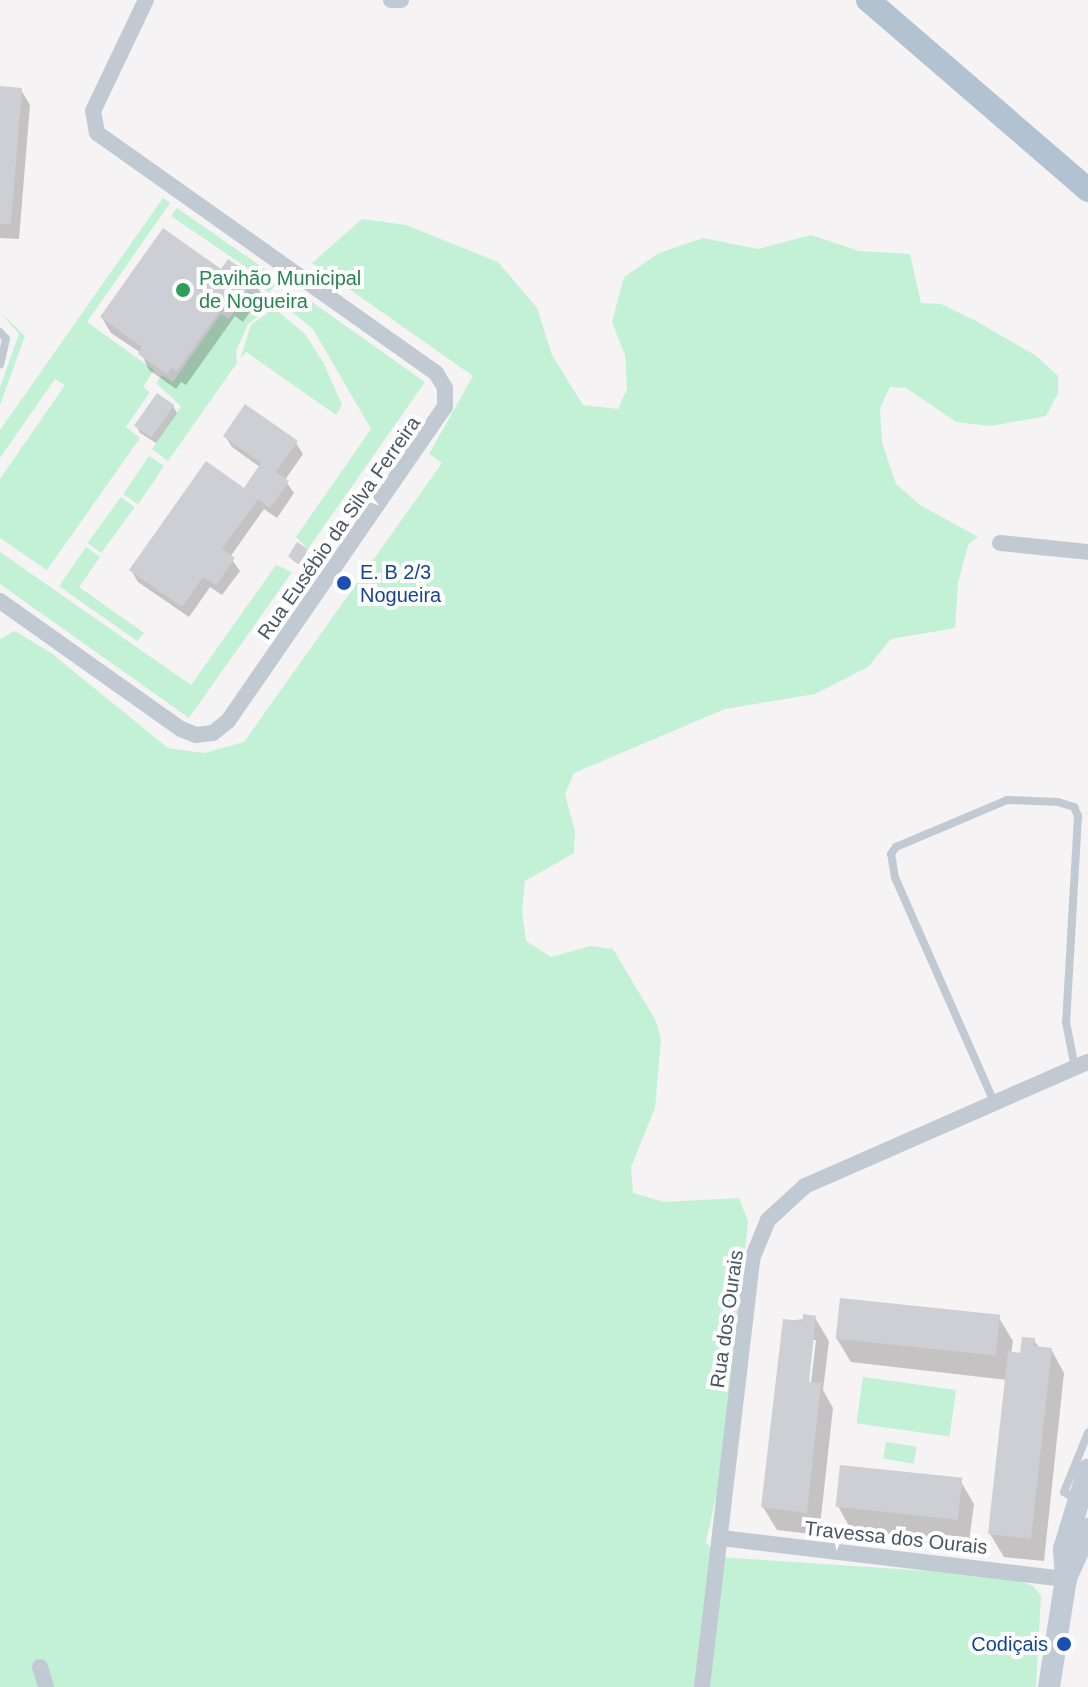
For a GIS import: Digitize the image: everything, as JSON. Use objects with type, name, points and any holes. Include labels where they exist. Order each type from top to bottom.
[{"type":"main road","points":[[868,0],[1088,190]]},
{"type":"main road","points":[[1049,1687],[1066,1579],[1064,1549],[1088,1470]]},
{"type":"main road","points":[[1066,1579],[1088,1529]]},
{"type":"street","name":"Rua Eusébio da Silva Ferreira","points":[[0,601],[181,729],[196,735],[213,733],[228,721],[445,407],[443,383],[433,371],[100,137],[93,111],[146,0]]},
{"type":"street","points":[[391,0],[401,0]]},
{"type":"street","points":[[1000,543],[1088,552]]},
{"type":"street","name":"Rua dos Ourais","points":[[702,1687],[752,1259],[768,1220],[805,1186],[1082,1065]]},
{"type":"street","name":"Travessa dos Ourais","points":[[721,1538],[1066,1579]]},
{"type":"street","points":[[40,1667],[46,1687]]},
{"type":"lane","points":[[0,332],[6,339],[0,364]]},
{"type":"lane","points":[[994,1102],[895,878],[891,854],[896,847],[1007,800],[1058,802],[1074,807],[1078,816],[1066,1022],[1082,1065]]},
{"type":"lane","points":[[1077,1500],[1064,1492],[1088,1433]]},
{"type":"green space","points":[[163,198],[170,203],[87,322],[154,370],[143,387],[150,392],[126,427],[140,438],[47,570],[0,538],[0,479],[65,385],[55,379],[0,458],[0,430]]},
{"type":"green space","points":[[177,208],[279,279],[269,293],[255,283],[259,276],[171,216]]},
{"type":"green space","points":[[362,219],[406,225],[498,262],[537,308],[552,355],[583,405],[618,409],[627,389],[625,355],[612,322],[624,277],[659,253],[703,238],[758,249],[811,235],[859,251],[910,254],[921,303],[941,304],[974,320],[1035,355],[1058,376],[1058,393],[1046,416],[991,426],[956,422],[906,388],[890,387],[880,408],[882,443],[896,484],[920,505],[978,537],[968,545],[958,583],[955,628],[891,639],[868,667],[815,694],[725,709],[574,773],[565,794],[575,832],[574,853],[525,881],[522,912],[526,941],[551,957],[590,946],[613,949],[656,1021],[661,1039],[655,1108],[631,1167],[633,1193],[664,1202],[739,1198],[748,1221],[721,1475],[706,1542],[718,1557],[1006,1576],[1033,1586],[1041,1596],[1036,1687],[0,1687],[0,639],[15,631],[51,653],[168,748],[204,753],[244,742],[442,463],[429,454],[473,376],[312,263]]},
{"type":"green space","points":[[249,291],[271,306],[248,324],[236,351],[237,363],[168,461],[152,449],[181,406],[156,383],[162,375],[173,382],[221,314],[229,319]]},
{"type":"green space","points":[[290,299],[303,308],[309,300],[425,382],[308,549],[296,537],[371,429],[313,329],[285,306]]},
{"type":"green space","points":[[274,308],[305,334],[324,364],[342,405],[336,415],[246,352],[240,359],[251,325]]},
{"type":"green space","points":[[0,312],[25,336],[0,405],[0,387],[19,334]]},
{"type":"green space","points":[[149,456],[164,466],[138,504],[123,494]]},
{"type":"green space","points":[[121,497],[135,507],[101,553],[87,543]]},
{"type":"green space","points":[[86,547],[100,557],[79,587],[144,633],[137,641],[59,586]]},
{"type":"green space","points":[[0,552],[191,685],[276,565],[292,572],[189,718],[0,584]]},
{"type":"green space","points":[[863,1377],[956,1390],[950,1437],[856,1424]]},
{"type":"green space","points":[[886,1442],[917,1447],[914,1464],[883,1459]]},
{"type":"building","points":[[0,86],[22,88],[11,224],[0,224]]},
{"type":"building","name":"Pavihão Municipal de Nogueira","points":[[163,228],[221,269],[228,259],[255,278],[234,308],[226,302],[177,371],[172,368],[167,374],[138,354],[142,347],[100,317]]},
{"type":"building","points":[[157,393],[174,405],[151,438],[134,426]]},
{"type":"building","points":[[245,404],[298,441],[276,472],[289,481],[270,508],[258,499],[222,549],[235,558],[216,585],[203,577],[182,607],[129,570],[206,461],[244,488],[261,463],[223,436]]},
{"type":"building","points":[[297,542],[308,549],[299,563],[288,556]]},
{"type":"building","points":[[840,1298],[1000,1315],[996,1356],[836,1339]]},
{"type":"building","points":[[803,1314],[816,1316],[809,1382],[821,1383],[807,1513],[761,1507],[783,1319],[803,1321]]},
{"type":"building","points":[[1022,1337],[1035,1338],[1034,1346],[1052,1348],[1031,1539],[988,1534],[1008,1351],[1020,1353]]},
{"type":"building","points":[[840,1465],[962,1478],[958,1520],[836,1507]]},
{"type":"place","name":"Pavihão Municipal de Nogueira","points":[[183,290]]},
{"type":"place","name":"E. B 2/3 Nogueira","points":[[344,583]]},
{"type":"place","name":"Codiçais","points":[[1064,1644]]}]
